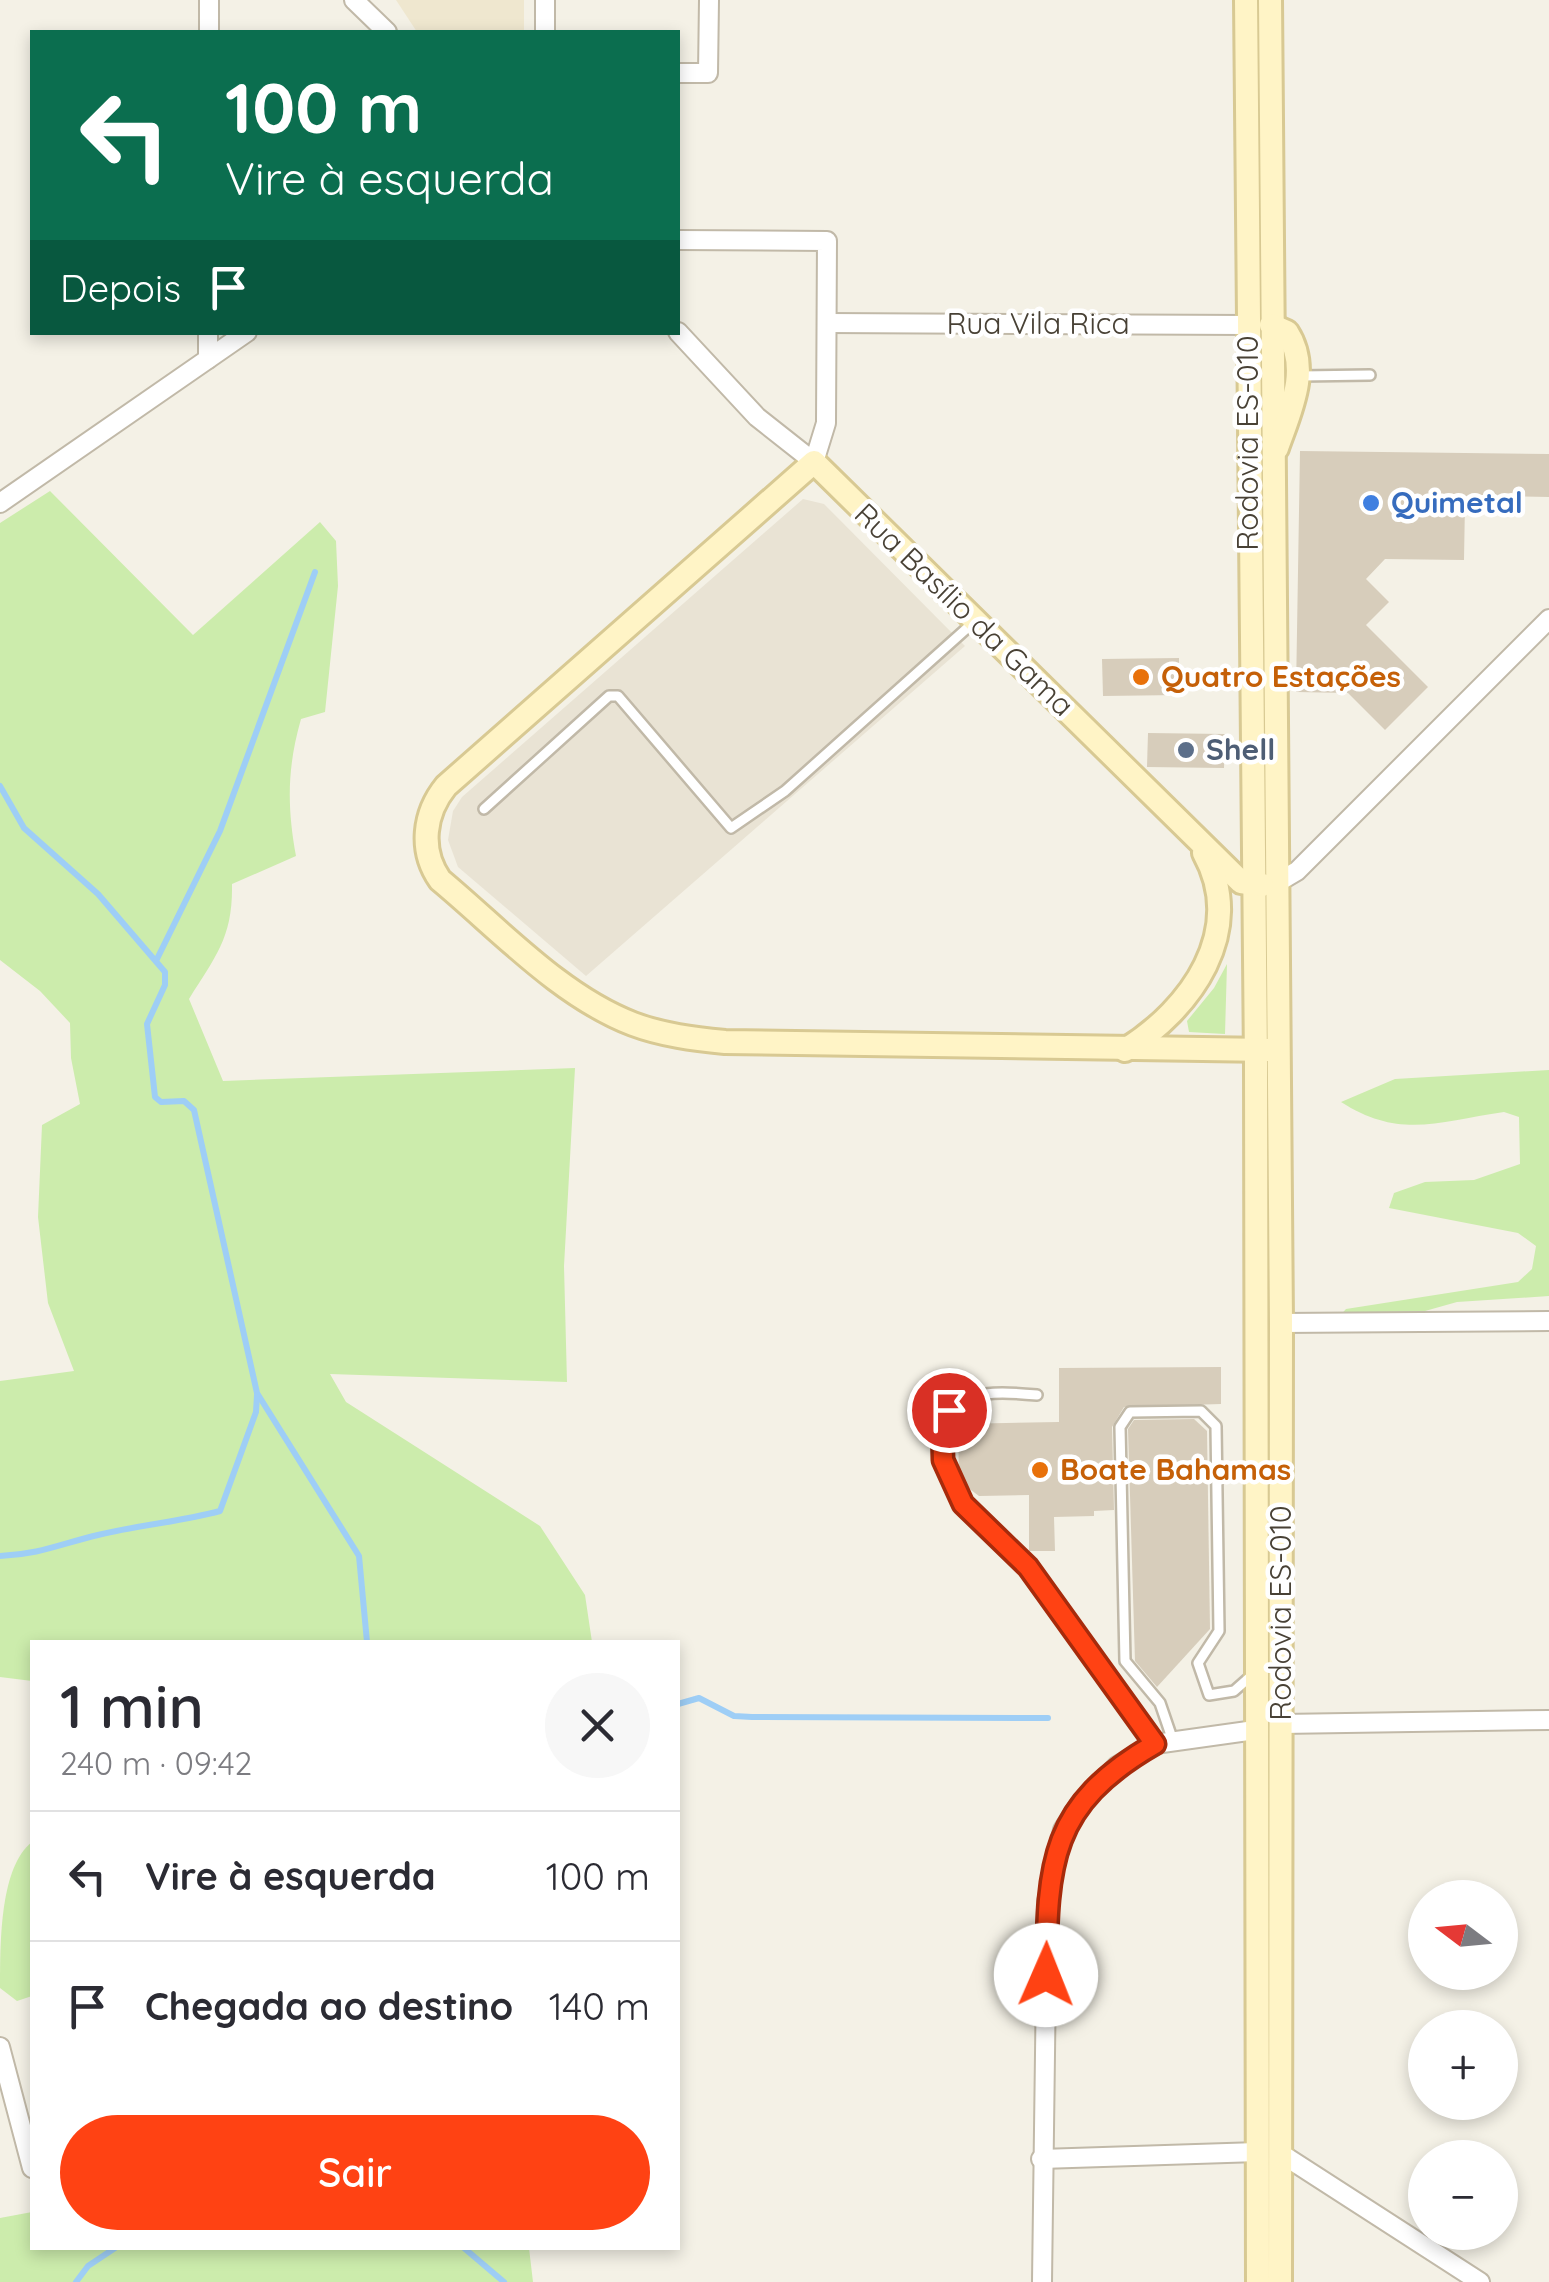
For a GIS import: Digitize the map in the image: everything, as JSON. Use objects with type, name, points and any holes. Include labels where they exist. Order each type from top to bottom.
[{"type":"main road","name":"Rodovia ES-010","points":[[1246,0],[1260,325],[1271,465],[1264,885]]},
{"type":"main road","name":"Rodovia ES-010","points":[[1258,2282],[1269,2153],[1281,1724],[1280,1324],[1267,1050],[1260,325],[1270,0]]},
{"type":"main road","points":[[1260,325],[1291,338],[1298,376],[1271,465]]},
{"type":"main road","points":[[814,462],[446,786],[436,798],[427,827],[432,869],[573,990],[618,1017],[657,1032],[724,1042],[1267,1050]]},
{"type":"main road","name":"Rua Basílio da Gama","points":[[814,462],[1241,882],[1264,885]]},
{"type":"main road","points":[[1125,1050],[1155,1030],[1180,1006],[1211,956],[1217,934],[1217,887],[1196,837]]},
{"type":"main road","name":"Rodovia ES-010","points":[[1267,1050],[1254,1667],[1269,2153],[1280,2282]]},
{"type":"street","points":[[208,30],[209,0]]},
{"type":"street","points":[[354,0],[373,9]]},
{"type":"street","points":[[545,0],[545,30]]},
{"type":"street","points":[[680,73],[708,73],[709,0]]},
{"type":"street","points":[[680,240],[827,241],[826,424],[814,462]]},
{"type":"street","name":"Rua Vila Rica","points":[[827,323],[1260,325]]},
{"type":"street","name":"Rua Basílio da Gama","points":[[680,334],[757,417],[814,462]]},
{"type":"street","points":[[208,335],[208,359]]},
{"type":"street","points":[[0,503],[242,335]]},
{"type":"street","points":[[1264,885],[1297,870],[1549,619]]},
{"type":"street","points":[[1280,1324],[1549,1321]]},
{"type":"street","points":[[1281,1724],[1549,1720]]},
{"type":"street","points":[[1042,2282],[1047,1902],[1063,1830],[1079,1805],[1117,1766],[1164,1741],[1255,1730]]},
{"type":"street","points":[[0,2047],[30,2160]]},
{"type":"street","points":[[1041,2159],[1269,2153],[1480,2282]]},
{"type":"lane","points":[[1298,376],[1370,375]]},
{"type":"lane","points":[[484,809],[609,696],[618,696],[731,828],[785,791],[975,620]]},
{"type":"lane","points":[[1037,1395],[1000,1392],[971,1397],[949,1410],[942,1424],[943,1460],[963,1504],[1028,1567],[1164,1741]]},
{"type":"lane","points":[[1164,1741],[1160,1702],[1125,1661],[1120,1427],[1125,1414],[1201,1412],[1213,1418],[1219,1631],[1198,1664],[1204,1690],[1215,1696],[1234,1691],[1254,1667]]},
{"type":"shaded area","points":[[396,0],[524,0],[524,30],[416,30]]},
{"type":"shaded area","points":[[803,499],[824,504],[965,646],[586,976],[458,867],[448,840],[453,811],[462,797]]},
{"type":"green space","points":[[50,491],[193,635],[320,522],[336,541],[338,586],[325,712],[301,719],[291,771],[296,856],[232,884],[226,932],[189,999],[223,1081],[575,1068],[564,1266],[567,1382],[330,1374],[346,1402],[540,1526],[585,1595],[592,1640],[30,1640],[30,1681],[0,1677],[0,1381],[74,1371],[48,1303],[38,1217],[42,1125],[80,1104],[71,1058],[70,1023],[40,991],[0,960],[0,523]]},
{"type":"green space","points":[[1227,964],[1225,1034],[1189,1032],[1187,1021],[1214,988]]},
{"type":"green space","points":[[1549,1070],[1549,1296],[1457,1302],[1347,1333],[1335,1321],[1346,1309],[1518,1282],[1532,1269],[1536,1246],[1518,1233],[1389,1208],[1394,1193],[1425,1182],[1474,1180],[1520,1164],[1519,1117],[1504,1112],[1440,1123],[1402,1124],[1362,1114],[1341,1102],[1395,1079]]},
{"type":"green space","points":[[30,1844],[30,1997],[17,2001],[0,1988],[4,1907],[21,1854]]},
{"type":"green space","points":[[30,2212],[30,2250],[529,2250],[533,2282],[0,2282],[0,2218]]},
{"type":"building","points":[[1300,451],[1549,454],[1549,497],[1498,496],[1498,504],[1465,503],[1464,560],[1385,559],[1366,579],[1389,602],[1366,625],[1428,687],[1385,730],[1348,693],[1296,692]]},
{"type":"building","points":[[1179,658],[1179,695],[1103,696],[1102,659]]},
{"type":"building","name":"Shell","points":[[1148,733],[1225,734],[1224,768],[1147,767]]},
{"type":"building","points":[[1221,1367],[1221,1404],[1124,1407],[1112,1427],[1114,1510],[1094,1511],[1094,1516],[1054,1517],[1055,1551],[1029,1551],[1029,1495],[979,1496],[959,1481],[958,1424],[1059,1422],[1059,1368]]},
{"type":"building","points":[[1194,1419],[1207,1431],[1210,1629],[1157,1687],[1135,1661],[1128,1429],[1134,1420]]},
{"type":"waterway","points":[[156,961],[220,831],[315,572]]},
{"type":"waterway","points":[[0,786],[24,828],[98,894],[165,972],[165,985],[147,1024],[155,1097],[161,1102],[184,1101],[194,1110],[257,1393],[359,1556],[367,1640]]},
{"type":"waterway","points":[[0,1556],[220,1511],[256,1412],[257,1395]]},
{"type":"waterway","points":[[680,1703],[699,1698],[734,1716],[752,1717],[1048,1718]]},
{"type":"waterway","points":[[76,2282],[88,2266],[112,2250]]},
{"type":"waterway","points":[[466,2250],[504,2282]]},
{"type":"place","name":"Quimetal","points":[[1371,503]]},
{"type":"place","name":"Quatro Estações","points":[[1141,677]]},
{"type":"place","name":"Shell","points":[[1186,750]]},
{"type":"place","name":"Boate Bahamas","points":[[1040,1470]]},
{"type":"route","points":[[949,1410],[942,1424],[943,1460],[954,1490],[1052,1596],[1155,1744],[1117,1766],[1079,1805],[1063,1830],[1047,1902],[1046,1975]]}]
